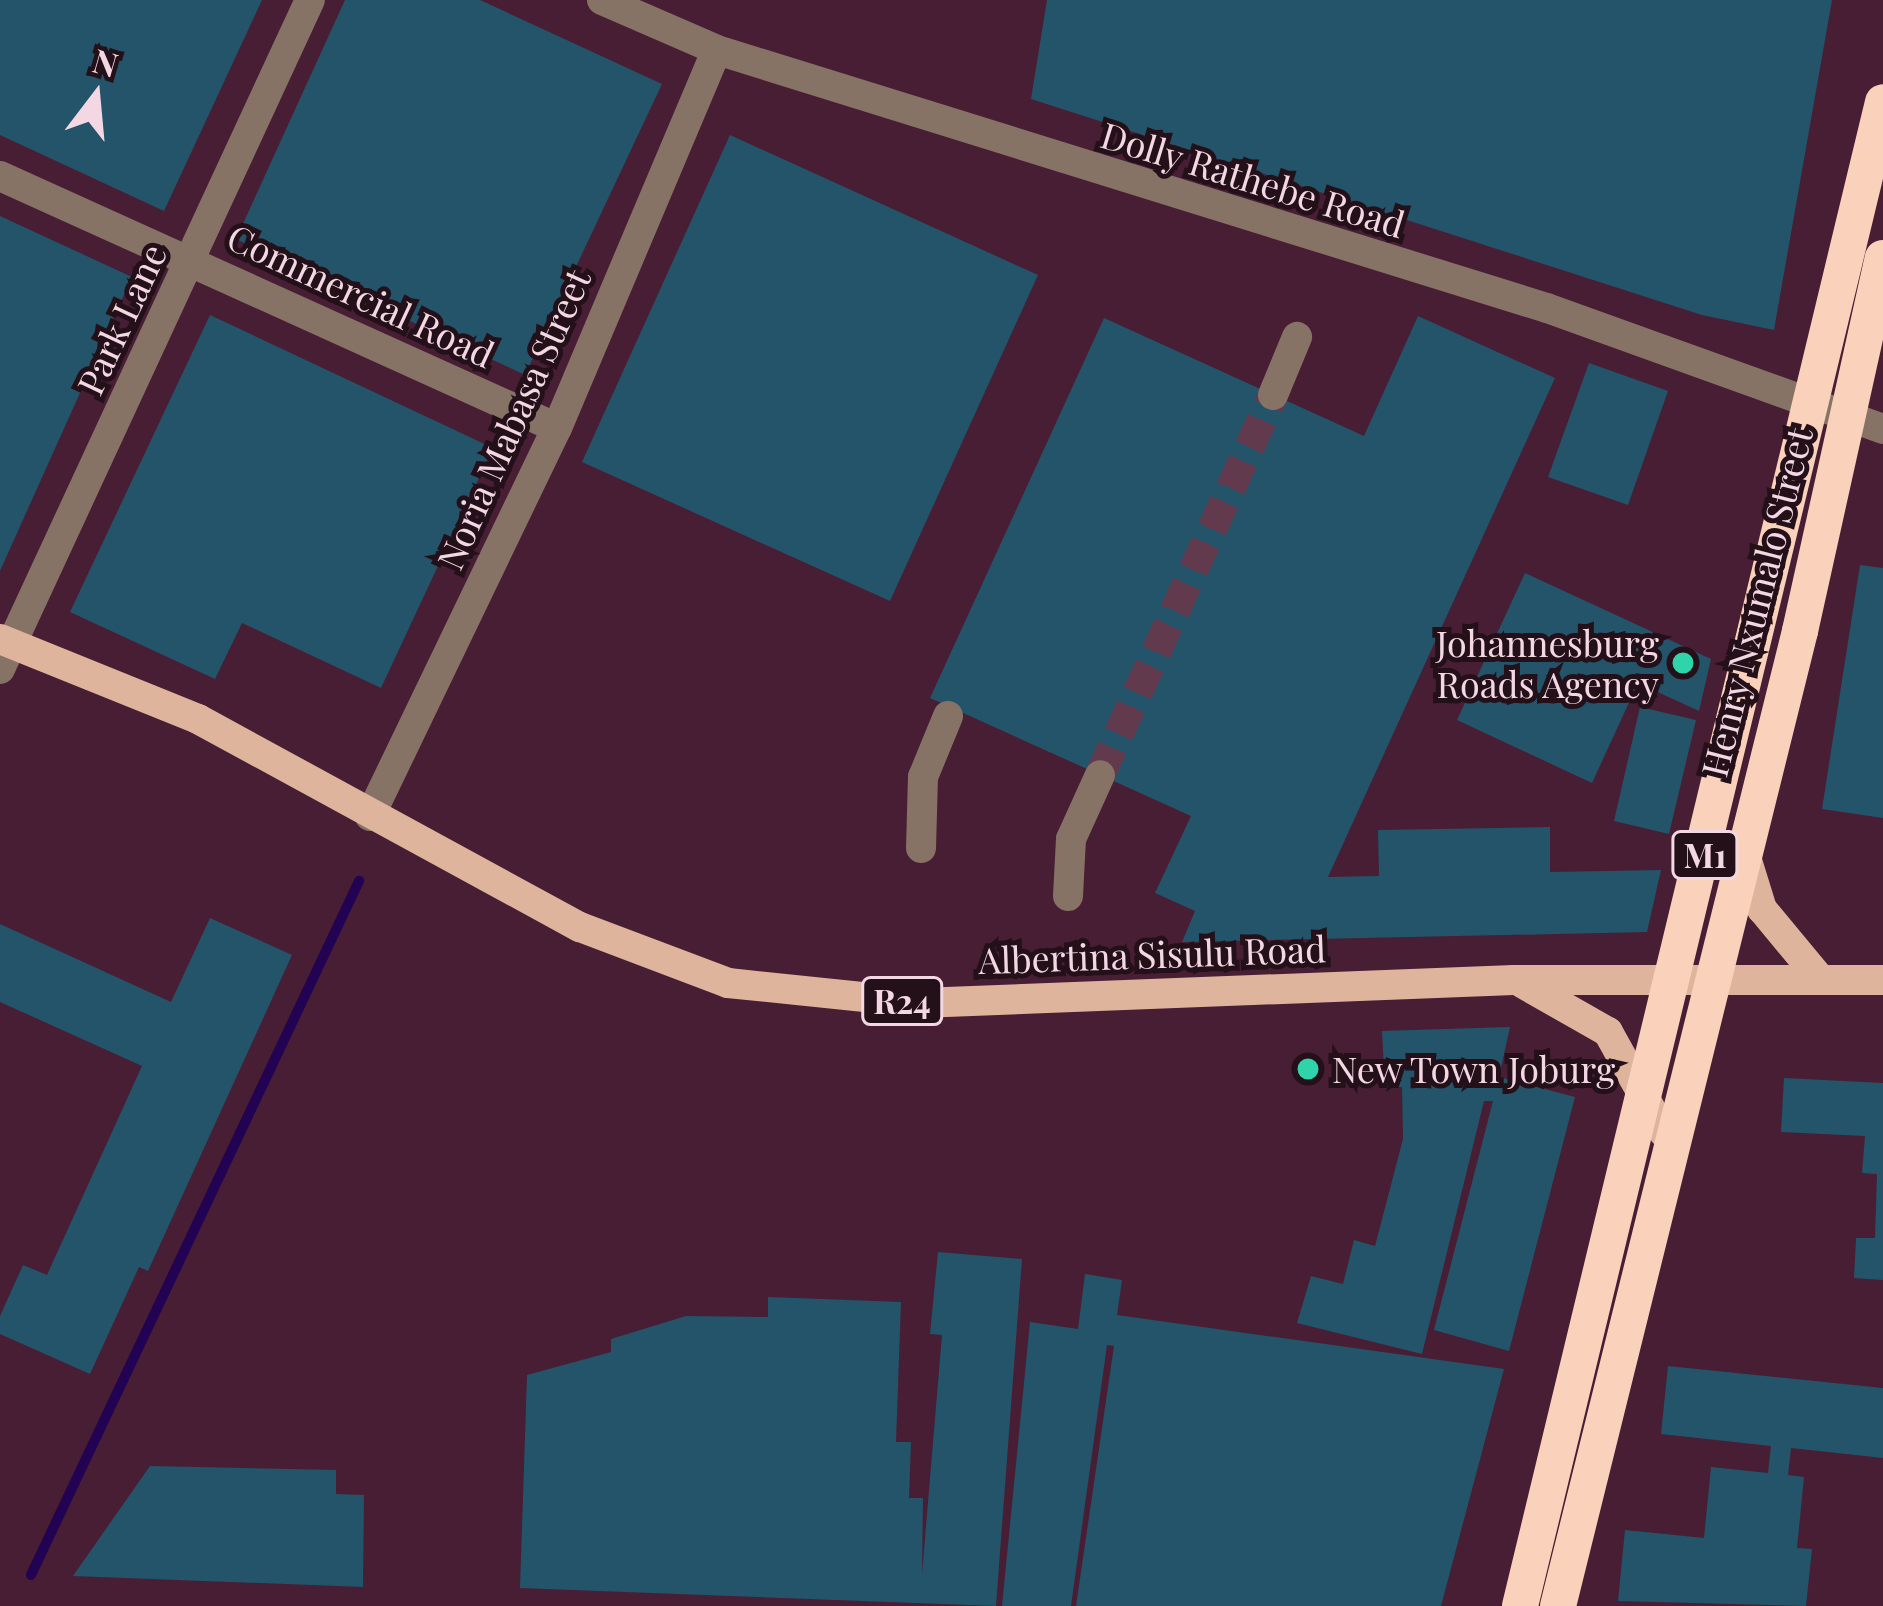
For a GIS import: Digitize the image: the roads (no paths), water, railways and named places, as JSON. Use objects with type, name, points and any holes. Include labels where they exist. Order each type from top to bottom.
[{"type":"highway","name":"M1","points":[[1518,1606],[1883,102]]},
{"type":"highway","name":"M1","points":[[1558,1606],[1795,653],[1883,258]]},
{"type":"main road","name":"Albertina Sisulu Road","points":[[4,651],[198,719],[370,815],[652,961],[796,994],[920,1003],[1514,980],[1702,976],[1883,980]]},
{"type":"main road","points":[[1738,834],[1762,909],[1821,980]]},
{"type":"main road","points":[[1514,980],[1608,1032],[1664,1133]]},
{"type":"main road","points":[[1518,1606],[1563,1541]]},
{"type":"street","name":"Park Lane","points":[[4,651],[192,261],[310,0]]},
{"type":"street","name":"Dolly Rathebe Road","points":[[602,0],[717,50],[1547,308],[1883,429]]},
{"type":"street","name":"Noria Mabasa Street","points":[[370,815],[557,428],[717,50]]},
{"type":"street","name":"Commercial Road","points":[[0,176],[557,428]]},
{"type":"street","name":"Henry Nxumalo Street","points":[[1544,1606],[1883,244]]},
{"type":"street","points":[[1273,395],[1297,337]]},
{"type":"street","points":[[921,848],[923,777],[948,716]]},
{"type":"street","points":[[1067,896],[1071,839],[1100,776]]},
{"type":"waterway","points":[[31,1575],[359,881]]},
{"type":"tunnel","points":[[1100,775],[1273,395]]},
{"type":"place","name":"Johannesburg Roads Agency","points":[[1683,663]]},
{"type":"place","name":"New Town Joburg","points":[[1308,1069]]}]
